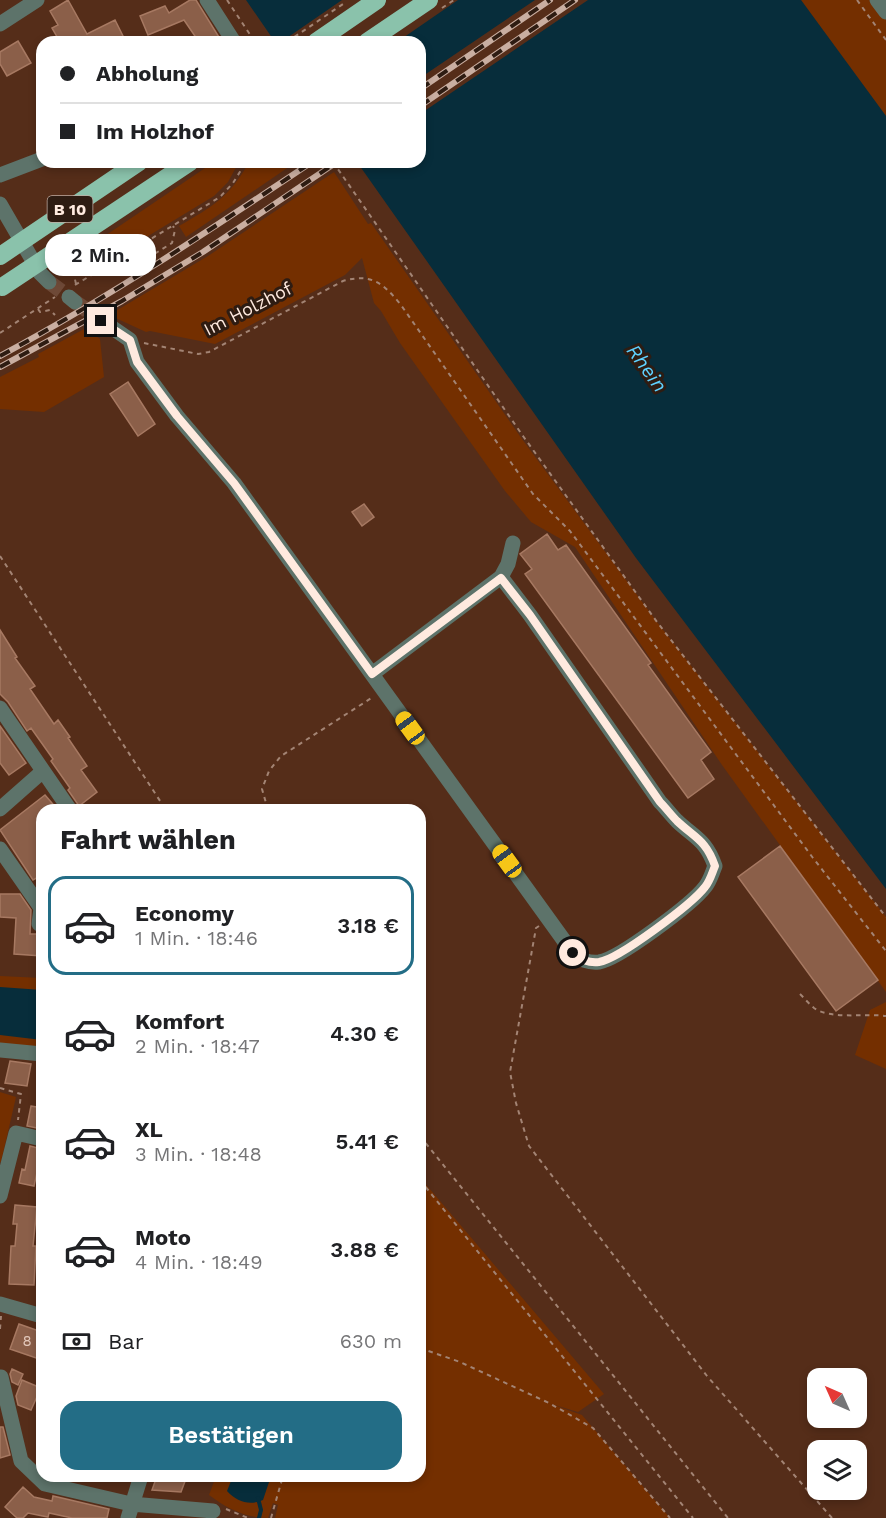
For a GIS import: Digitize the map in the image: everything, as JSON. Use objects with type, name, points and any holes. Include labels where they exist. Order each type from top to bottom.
[{"type":"highway","points":[[325,36],[377,0]]},
{"type":"highway","points":[[377,36],[429,0]]},
{"type":"highway","name":"B 10","points":[[0,256],[131,168]]},
{"type":"highway","name":"B 10","points":[[1,288],[181,168]]},
{"type":"street","points":[[0,24],[37,0]]},
{"type":"street","points":[[207,0],[230,36]]},
{"type":"street","points":[[877,0],[886,12]]},
{"type":"street","points":[[0,175],[36,161]]},
{"type":"street","points":[[0,204],[40,273],[65,292]]},
{"type":"street","points":[[101,321],[130,340],[137,362],[177,416],[234,483],[573,953],[580,959],[590,962],[609,959],[693,900],[707,885],[715,866],[710,852],[660,802],[530,615],[501,578]]},
{"type":"street","points":[[372,674],[501,578],[508,564],[513,543]]},
{"type":"street","points":[[0,708],[66,804]]},
{"type":"street","points":[[0,809],[43,771]]},
{"type":"street","points":[[0,849],[36,901]]},
{"type":"street","points":[[0,1050],[36,1053]]},
{"type":"street","points":[[0,1196],[16,1132],[36,1137]]},
{"type":"street","points":[[0,1304],[36,1314]]},
{"type":"street","points":[[1,1377],[21,1461],[36,1476]]},
{"type":"street","points":[[43,1482],[130,1511],[213,1511]]},
{"type":"street","points":[[130,1511],[139,1482]]},
{"type":"path","points":[[227,0],[251,36]]},
{"type":"path","points":[[295,36],[348,0]]},
{"type":"path","points":[[857,0],[886,40]]},
{"type":"path","points":[[0,333],[220,197],[243,168]]},
{"type":"path","points":[[337,168],[523,436],[657,622],[886,916]]},
{"type":"path","points":[[149,260],[151,256],[172,243],[175,230],[173,226]]},
{"type":"path","points":[[65,292],[89,244]]},
{"type":"path","name":"Im Holzhof","points":[[130,340],[198,354],[209,352],[343,281],[358,276],[375,281],[388,290],[533,494],[570,531],[806,848],[886,951]]},
{"type":"path","points":[[38,309],[40,312],[50,310],[55,315]]},
{"type":"path","points":[[0,556],[162,804]]},
{"type":"path","points":[[266,804],[262,789],[269,771],[282,756],[383,690]]},
{"type":"path","points":[[548,918],[536,928],[510,1072],[529,1146],[707,1376],[832,1518]]},
{"type":"path","points":[[800,994],[816,1010],[841,1016],[869,1013],[886,1016]]},
{"type":"path","points":[[0,1088],[21,1094],[16,1132]]},
{"type":"path","points":[[426,1143],[728,1518]]},
{"type":"path","points":[[426,1187],[693,1518]]},
{"type":"path","points":[[426,1350],[460,1362],[549,1403],[592,1428],[670,1518]]},
{"type":"path","points":[[271,1518],[281,1482]]},
{"type":"path","points":[[213,1511],[224,1509],[248,1518]]},
{"type":"shaded area","points":[[801,0],[871,0],[886,20],[886,116]]},
{"type":"shaded area","points":[[205,168],[236,168],[228,182],[214,196],[84,275],[80,268],[90,246]]},
{"type":"shaded area","points":[[246,168],[287,168],[186,237],[179,226],[219,200]]},
{"type":"shaded area","points":[[334,172],[368,224],[371,223],[522,439],[657,622],[886,917],[886,992],[722,765],[575,547],[531,522],[505,491],[374,303],[362,258],[345,275],[215,344],[146,332],[109,315],[208,256]]},
{"type":"shaded area","points":[[86,328],[100,339],[104,377],[44,412],[0,409],[0,377],[39,357],[38,354]]},
{"type":"shaded area","points":[[0,976],[36,978],[36,1048],[0,1045]]},
{"type":"shaded area","points":[[886,1002],[886,1069],[855,1055],[870,1010]]},
{"type":"shaded area","points":[[0,1092],[16,1097],[1,1162],[0,1162]]},
{"type":"shaded area","points":[[426,1185],[604,1394],[578,1412],[548,1403],[582,1415],[670,1518],[275,1518],[278,1505],[273,1503],[268,1518],[237,1511],[209,1495],[214,1482],[426,1482]]},
{"type":"water","name":"Rhein","points":[[246,0],[801,0],[886,116],[886,889],[636,558],[361,168],[426,168],[426,36],[271,36]]},
{"type":"water","points":[[0,987],[36,990],[36,1039],[0,1035]]},
{"type":"water","points":[[231,1482],[269,1482],[263,1500],[258,1502],[249,1503],[239,1500],[227,1491]]},
{"type":"pier","points":[[342,0],[458,0],[406,36],[290,36]]},
{"type":"pier","points":[[535,0],[588,0],[426,110],[426,74]]},
{"type":"building","points":[[68,0],[87,34],[115,20],[123,36],[57,36],[52,28],[58,25],[50,11]]},
{"type":"building","points":[[190,0],[196,0],[218,36],[195,36],[184,20],[148,35],[140,16],[165,6],[169,13]]},
{"type":"building","points":[[18,41],[31,63],[7,76],[0,64],[0,52]]},
{"type":"building","points":[[128,382],[155,424],[138,436],[110,394]]},
{"type":"building","points":[[364,504],[374,517],[362,526],[352,512]]},
{"type":"building","points":[[547,534],[558,550],[566,545],[651,663],[648,665],[711,752],[701,760],[714,779],[688,798],[525,574],[532,569],[520,554]]},
{"type":"building","points":[[0,630],[17,657],[15,658],[35,686],[30,689],[54,724],[58,720],[70,737],[68,738],[87,766],[81,770],[97,792],[82,804],[78,804],[68,790],[70,788],[51,761],[53,759],[31,728],[27,731],[0,694]]},
{"type":"building","points":[[0,726],[26,763],[9,775],[0,763]]},
{"type":"building","points":[[45,795],[53,804],[36,804],[36,878],[33,880],[0,830]]},
{"type":"building","points":[[780,846],[878,980],[836,1011],[738,877]]},
{"type":"building","points":[[0,894],[20,894],[31,910],[30,934],[36,934],[36,956],[14,954],[16,918],[0,917]]},
{"type":"building","points":[[10,1061],[31,1064],[27,1086],[5,1083]]},
{"type":"building","points":[[31,1106],[36,1107],[36,1128],[27,1126]]},
{"type":"building","points":[[30,1146],[36,1148],[34,1186],[19,1183],[22,1169],[25,1170]]},
{"type":"building","points":[[15,1205],[36,1207],[33,1246],[36,1246],[34,1285],[9,1284],[11,1246],[15,1246],[17,1224],[13,1224]]},
{"type":"building","points":[[19,1324],[36,1330],[36,1358],[10,1349]]},
{"type":"building","points":[[12,1369],[23,1374],[18,1385],[12,1382],[10,1374]]},
{"type":"building","points":[[22,1380],[36,1386],[36,1399],[31,1410],[18,1405],[16,1396]]},
{"type":"building","points":[[0,1427],[3,1427],[10,1455],[0,1458]]},
{"type":"building","points":[[155,1482],[185,1482],[181,1492],[152,1490]]},
{"type":"building","points":[[23,1487],[34,1497],[52,1501],[53,1496],[109,1509],[107,1518],[72,1518],[49,1513],[48,1517],[28,1513],[23,1518],[17,1518],[5,1507]]},
{"type":"waterway","points":[[258,1498],[261,1510],[259,1518]]},
{"type":"tunnel","points":[[49,282],[69,297]]},
{"type":"tunnel","points":[[75,302],[101,320]]},
{"type":"railway","points":[[426,85],[550,0]]},
{"type":"railway","points":[[426,102],[575,0]]},
{"type":"railway","points":[[0,356],[119,287],[303,168]]},
{"type":"railway","points":[[0,367],[122,301],[203,252],[328,168]]},
{"type":"route","points":[[101,321],[130,340],[137,362],[177,416],[234,483],[372,674],[501,578],[530,615],[660,802],[710,852],[715,866],[707,885],[693,900],[609,959],[590,962],[580,959],[573,953]]}]
